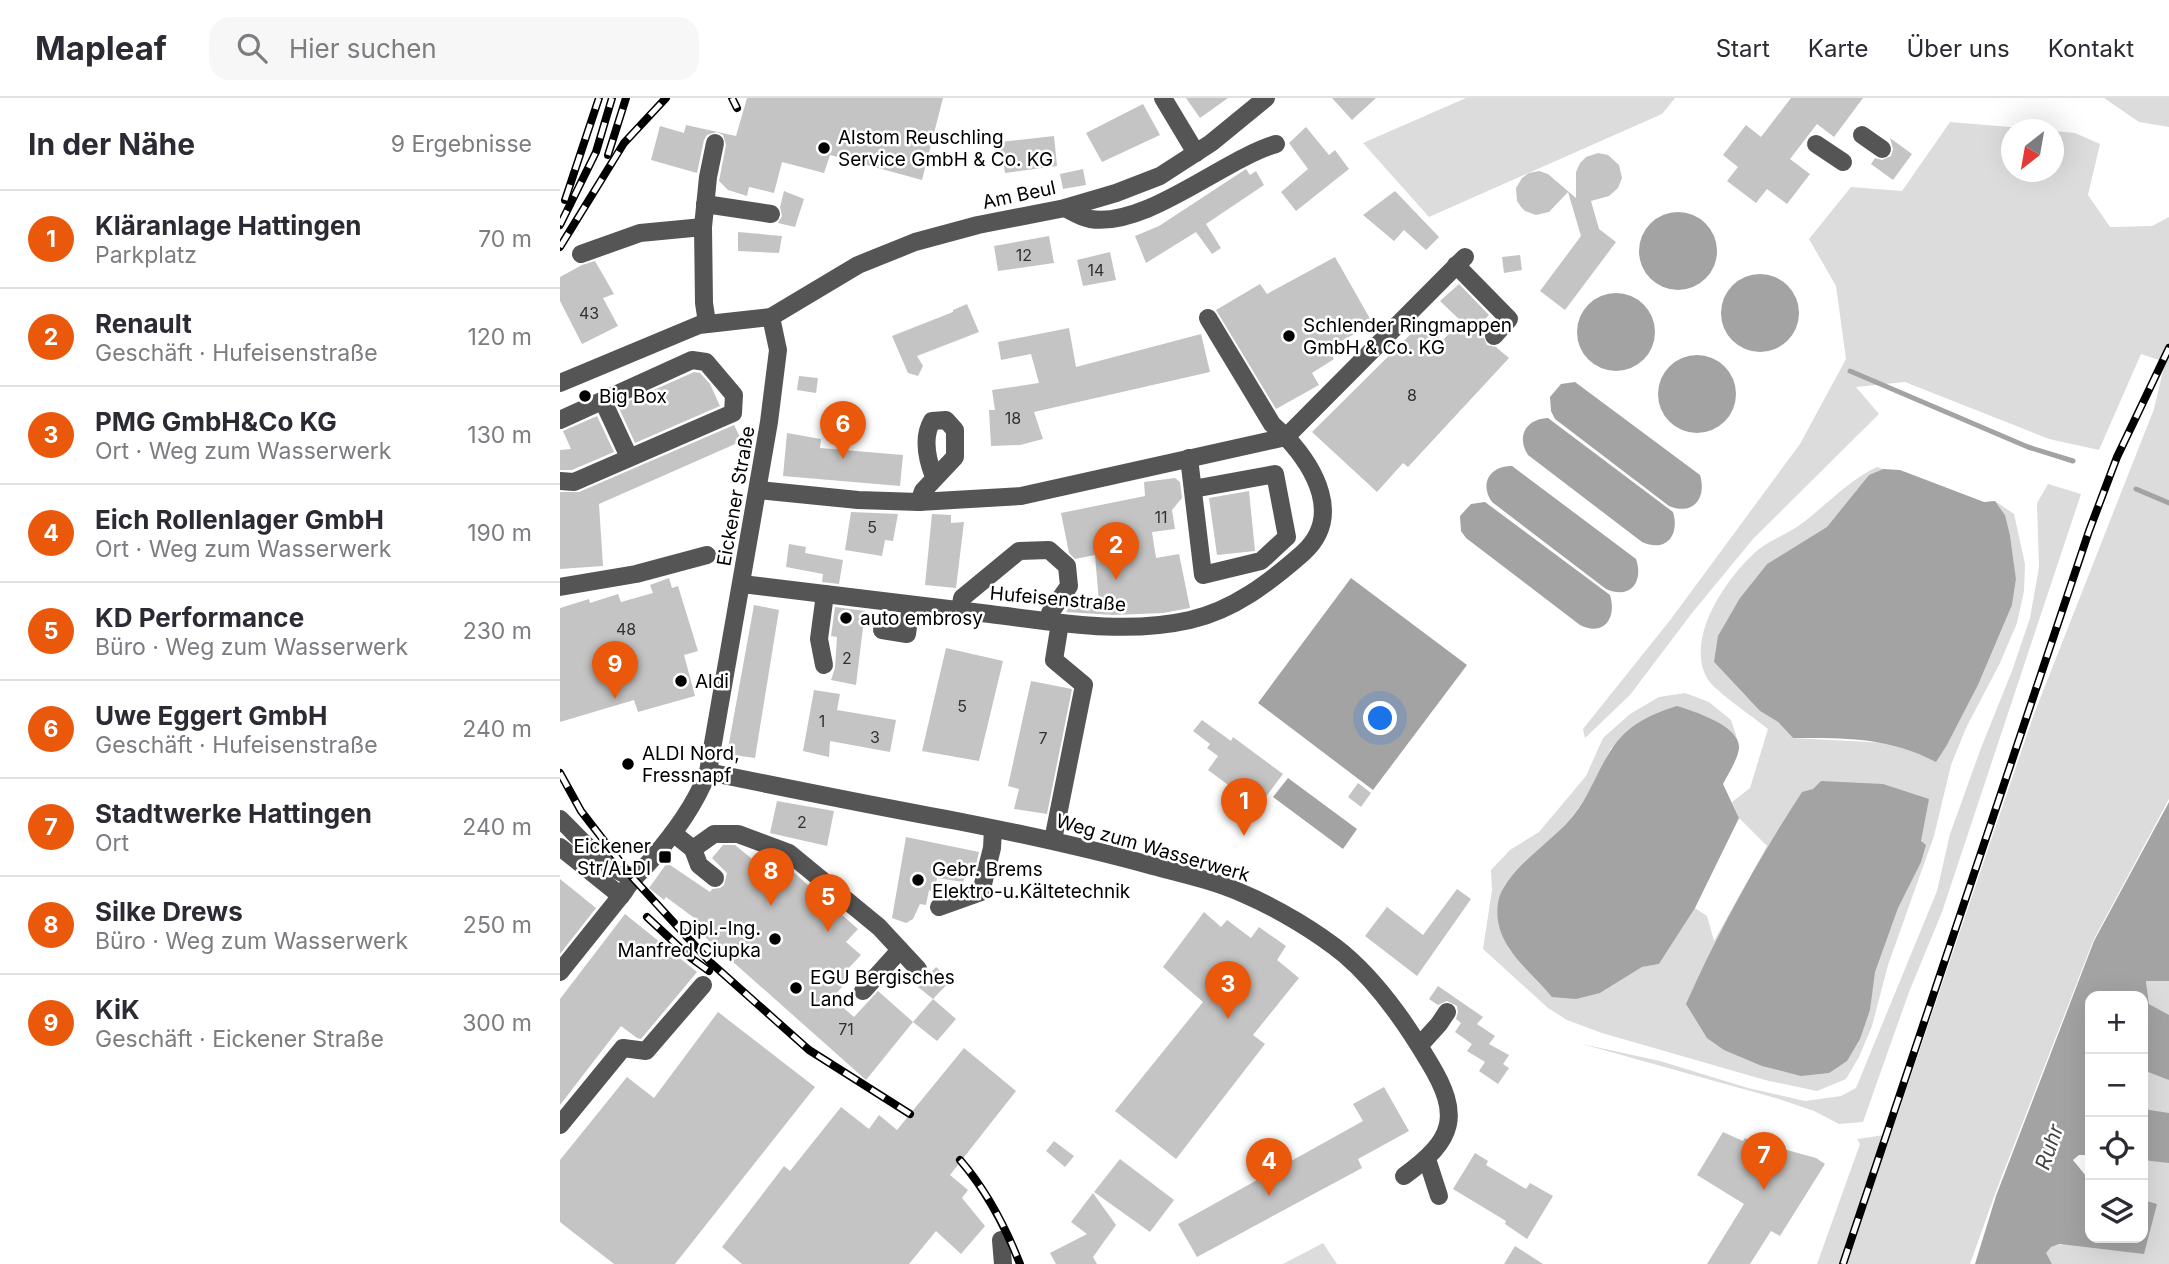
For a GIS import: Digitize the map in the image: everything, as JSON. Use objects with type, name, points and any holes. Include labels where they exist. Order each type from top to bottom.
[{"type":"street","points":[[1163,98],[1196,153]]},
{"type":"street","name":"Am Beul","points":[[771,317],[858,265],[915,242],[978,225],[1065,208],[1160,176],[1196,153],[1266,98]]},
{"type":"street","points":[[1863,135],[1882,149]]},
{"type":"street","points":[[707,323],[704,303],[703,227],[708,177],[715,143]]},
{"type":"street","points":[[1816,144],[1843,162]]},
{"type":"street","points":[[1065,208],[1079,216],[1094,219],[1134,212],[1167,200],[1246,156],[1276,145]]},
{"type":"street","points":[[705,204],[771,214]]},
{"type":"street","points":[[581,254],[640,233],[703,227]]},
{"type":"street","points":[[758,490],[858,500],[919,502],[1021,496],[1286,437],[1461,261],[1509,319],[1494,335]]},
{"type":"street","points":[[560,383],[707,323],[771,317]]},
{"type":"street","name":"Eickener Straße","points":[[560,972],[673,833],[697,799],[708,772],[765,449],[778,350],[771,317]]},
{"type":"street","name":"Hufeisenstraße","points":[[742,584],[1054,622],[1132,626],[1191,620],[1230,605],[1266,585],[1307,550],[1317,533],[1323,513],[1321,494],[1315,475],[1303,455],[1272,424],[1209,318]]},
{"type":"street","points":[[680,332],[692,360]]},
{"type":"street","points":[[560,420],[692,360],[706,362],[734,395],[733,412],[574,482],[560,481]]},
{"type":"street","points":[[603,401],[629,457]]},
{"type":"street","points":[[1189,458],[1203,575],[1261,561],[1287,537],[1276,474],[1194,489]]},
{"type":"street","points":[[919,502],[920,495],[934,477]]},
{"type":"street","points":[[960,611],[962,598],[1019,551],[1049,550],[1067,566],[1069,586],[1050,613],[1054,622],[1054,660],[1084,685],[1053,840]]},
{"type":"street","points":[[560,587],[636,574],[707,555]]},
{"type":"street","points":[[824,665],[819,639],[825,594]]},
{"type":"street","points":[[882,630],[907,634],[911,605]]},
{"type":"street","name":"Weg zum Wasserwerk","points":[[708,772],[1084,846],[1245,894],[1276,911],[1324,940],[1360,969],[1420,1045],[1444,1085],[1448,1100],[1446,1130],[1440,1145],[1427,1159],[1404,1176]]},
{"type":"street","points":[[560,819],[621,873],[626,888]]},
{"type":"street","points":[[939,907],[981,892],[992,848],[993,829]]},
{"type":"street","points":[[673,833],[693,849],[699,865],[715,878]]},
{"type":"street","points":[[693,849],[713,834],[738,834],[789,853],[879,927],[918,968]]},
{"type":"street","points":[[560,847],[626,888]]},
{"type":"street","points":[[863,990],[900,950]]},
{"type":"street","points":[[560,1125],[624,1048],[646,1051],[702,985]]},
{"type":"street","points":[[1420,1045],[1447,1012]]},
{"type":"street","points":[[1427,1159],[1439,1196]]},
{"type":"street","points":[[1002,1240],[1003,1264]]},
{"type":"shaded area","points":[[1466,98],[1675,98],[1662,114],[1429,217],[1363,143]]},
{"type":"shaded area","points":[[2104,98],[2169,98],[2169,127],[2139,122]]},
{"type":"shaded area","points":[[1950,122],[2001,126],[2001,182],[2064,182],[2064,132],[2075,133],[2100,144],[2088,195],[2110,227],[2152,226],[2169,217],[2169,799],[2093,941],[1970,1264],[1817,1264],[1860,1144],[1857,1139],[1891,1134],[2034,714],[2154,409],[2165,362],[2141,354],[2099,450],[2049,439],[1905,382],[1856,387],[1879,414],[1753,539],[1630,695],[1585,738],[1583,729],[1671,619],[1800,444],[1846,359],[1836,286],[1809,239],[1851,187],[1902,191]]},
{"type":"shaded area","points":[[1877,467],[1883,469],[1869,475],[1828,527],[1767,564],[1740,598],[1714,662],[1760,711],[1778,722],[1793,738],[1888,743],[1918,753],[1947,745],[1978,685],[2012,605],[2016,579],[2010,535],[2005,515],[1995,501],[2014,514],[2025,564],[2024,591],[2017,623],[1951,765],[1934,836],[1888,965],[1872,1026],[1859,1057],[1846,1079],[1817,1091],[1765,1080],[1602,1033],[1567,1020],[1548,1008],[1483,949],[1492,890],[1491,870],[1510,850],[1539,832],[1586,776],[1603,738],[1630,714],[1659,697],[1685,693],[1709,702],[1731,720],[1737,738],[1729,730],[1611,748],[1588,793],[1571,818],[1506,883],[1501,895],[1499,914],[1503,934],[1520,961],[1548,977],[1600,993],[1642,967],[1659,964],[1695,908],[1707,916],[1714,941],[1767,846],[1739,818],[1732,802],[1750,788],[1768,729],[1726,697],[1707,678],[1701,662],[1705,626],[1723,590],[1747,560],[1769,542],[1796,528],[1847,486]]},
{"type":"shaded area","points":[[2048,484],[2081,494],[1942,912],[1909,992],[1863,1122],[1839,1124],[1814,1111],[1779,1099],[1582,1044],[1660,1061],[1748,1088],[1805,1101],[1841,1096],[1856,1088],[1937,891],[1950,834],[2030,618],[2039,567],[2037,503]]},
{"type":"shaded area","points":[[2146,981],[2169,981],[2169,1264],[2052,1264],[2045,1253],[2050,1247],[2085,1239],[2085,1243],[2148,1243],[2148,1052],[2165,1013],[2149,1004]]},
{"type":"shaded area","points":[[1323,1243],[1337,1264],[1283,1264]]},
{"type":"water","points":[[1678,212],[1693,215],[1706,223],[1714,236],[1717,251],[1714,266],[1706,279],[1693,287],[1678,290],[1663,287],[1650,279],[1642,266],[1639,251],[1642,236],[1650,223],[1663,215]]},
{"type":"water","points":[[1760,274],[1775,277],[1788,285],[1796,298],[1799,313],[1796,328],[1788,341],[1775,349],[1760,352],[1745,349],[1732,341],[1724,328],[1721,313],[1724,298],[1732,285],[1745,277]]},
{"type":"water","points":[[1616,293],[1631,296],[1644,304],[1652,317],[1655,332],[1652,347],[1644,360],[1631,368],[1616,371],[1601,368],[1588,360],[1580,347],[1577,332],[1580,317],[1588,304],[1601,296]]},
{"type":"water","points":[[1697,355],[1712,358],[1725,366],[1733,379],[1736,394],[1733,409],[1725,422],[1712,430],[1697,433],[1682,430],[1669,422],[1661,409],[1658,394],[1661,379],[1669,366],[1682,358]]},
{"type":"water","points":[[1575,382],[1700,475],[1700,498],[1696,503],[1685,509],[1669,506],[1555,419],[1551,411],[1550,397],[1561,384]]},
{"type":"water","points":[[1548,418],[1673,512],[1674,528],[1669,540],[1658,545],[1642,542],[1528,455],[1523,441],[1525,430],[1534,422]]},
{"type":"water","points":[[1512,466],[1636,559],[1638,575],[1633,587],[1622,592],[1606,589],[1492,502],[1487,488],[1489,477],[1498,469]]},
{"type":"water","points":[[1883,469],[1900,470],[1984,502],[1995,501],[2005,515],[2010,535],[2016,579],[2012,605],[1978,685],[1936,762],[1884,743],[1793,738],[1778,722],[1760,711],[1714,662],[1718,636],[1740,598],[1767,564],[1827,527],[1869,475]]},
{"type":"water","points":[[1485,502],[1610,595],[1612,611],[1607,623],[1596,629],[1580,625],[1466,538],[1461,531],[1460,516],[1471,504]]},
{"type":"water","points":[[1351,578],[1467,665],[1373,790],[1258,703]]},
{"type":"water","points":[[1677,706],[1724,726],[1738,740],[1737,757],[1723,784],[1739,818],[1695,908],[1659,964],[1642,967],[1600,993],[1576,999],[1552,997],[1506,943],[1498,918],[1501,892],[1517,870],[1576,812],[1609,754],[1625,733],[1650,716]]},
{"type":"water","points":[[1288,778],[1357,829],[1343,849],[1273,797]]},
{"type":"water","points":[[1821,781],[1883,784],[1929,799],[1921,841],[1926,845],[1921,862],[1898,908],[1875,972],[1870,1010],[1860,1039],[1847,1061],[1829,1073],[1801,1076],[1762,1066],[1724,1050],[1707,1038],[1686,1004],[1726,922],[1770,843],[1802,792],[1813,789]]},
{"type":"water","name":"Ruhr","points":[[2169,802],[2169,981],[2146,981],[2147,991],[2085,991],[2085,1155],[2079,1155],[2073,1160],[2085,1175],[2085,1243],[2147,1243],[2144,1254],[2060,1244],[2051,1247],[2046,1253],[2052,1264],[1975,1264],[1996,1196],[2094,941]]},
{"type":"water","points":[[2148,996],[2149,1004],[2169,1015],[2169,1080],[2148,1072]]},
{"type":"water","points":[[2148,1110],[2169,1113],[2169,1163],[2148,1161]]},
{"type":"water","points":[[2148,1201],[2157,1204],[2148,1239]]},
{"type":"building","name":"Alstom Reuschling Service GmbH & Co. KG","points":[[747,98],[943,98],[922,180],[830,155],[824,173],[782,162],[774,193],[749,187],[747,196],[728,190],[719,181],[726,145],[723,135],[717,132],[707,135],[704,140],[697,173],[651,160],[660,126],[684,133],[686,125],[736,136]]},
{"type":"building","points":[[1186,98],[1228,98],[1200,118]]},
{"type":"building","points":[[1332,98],[1376,98],[1352,120]]},
{"type":"building","points":[[1791,98],[1863,98],[1834,137],[1817,124],[1790,159],[1810,174],[1787,204],[1767,189],[1756,203],[1727,181],[1738,167],[1723,155],[1746,125],[1761,137]]},
{"type":"building","points":[[1143,104],[1160,135],[1102,162],[1086,133]]},
{"type":"building","points":[[1306,127],[1329,155],[1335,150],[1349,169],[1296,211],[1281,192],[1308,169],[1289,143]]},
{"type":"building","points":[[1054,136],[1057,166],[1005,173],[1000,142]]},
{"type":"building","points":[[1890,138],[1912,154],[1893,180],[1871,164],[1875,158],[1882,160],[1891,156],[1893,149]]},
{"type":"building","points":[[1598,153],[1608,155],[1619,165],[1622,178],[1618,188],[1609,196],[1591,201],[1599,229],[1616,242],[1565,310],[1540,291],[1581,236],[1568,192],[1549,212],[1536,215],[1521,207],[1517,201],[1516,188],[1522,178],[1539,171],[1548,174],[1576,198],[1576,172],[1580,163],[1586,157]]},
{"type":"building","points":[[1083,169],[1086,185],[1063,189],[1060,174]]},
{"type":"building","points":[[1246,169],[1250,175],[1256,171],[1264,185],[1206,224],[1221,248],[1212,254],[1196,232],[1146,263],[1135,236],[1159,226]]},
{"type":"building","points":[[784,191],[804,199],[795,227],[778,223],[782,216],[780,207]]},
{"type":"building","points":[[1395,191],[1439,237],[1426,250],[1404,230],[1394,241],[1363,215]]},
{"type":"building","points":[[738,232],[782,236],[779,253],[738,251]]},
{"type":"building","points":[[1049,236],[1054,263],[998,271],[994,246]]},
{"type":"building","points":[[1110,252],[1116,280],[1083,286],[1077,260]]},
{"type":"building","points":[[1520,255],[1522,270],[1504,273],[1502,257]]},
{"type":"building","name":"Schlender Ringmappen GmbH & Co. KG","points":[[1335,257],[1373,324],[1328,348],[1334,359],[1312,373],[1319,385],[1276,409],[1216,310],[1260,284],[1267,294]]},
{"type":"building","points":[[595,261],[614,294],[603,298],[618,326],[582,344],[560,301],[560,277]]},
{"type":"building","points":[[1459,284],[1489,315],[1475,329],[1483,336],[1487,345],[1496,347],[1509,358],[1408,467],[1403,463],[1377,492],[1312,432],[1423,322],[1442,341],[1461,321],[1440,301]]},
{"type":"building","points":[[967,304],[979,332],[917,356],[923,366],[918,376],[908,373],[892,336]]},
{"type":"building","points":[[1069,328],[1076,367],[1201,334],[1210,372],[1034,412],[1043,439],[1020,445],[991,446],[989,410],[995,410],[992,390],[1039,383],[1031,354],[1001,360],[998,342]]},
{"type":"building","points":[[694,372],[700,373],[710,384],[720,406],[635,443],[618,406]]},
{"type":"building","points":[[799,376],[818,378],[816,393],[797,390]]},
{"type":"building","points":[[597,416],[614,452],[572,470],[560,470],[560,450],[571,449],[563,431]]},
{"type":"building","points":[[734,425],[742,441],[599,504],[603,566],[560,569],[560,492],[579,492]]},
{"type":"building","points":[[787,433],[821,439],[820,448],[903,455],[900,486],[783,476]]},
{"type":"building","points":[[1175,478],[1180,482],[1182,498],[1172,510],[1175,529],[1152,532],[1156,558],[1179,554],[1190,608],[1163,613],[1114,615],[1066,612],[1073,600],[1099,602],[1095,555],[1075,559],[1069,553],[1061,513],[1145,496],[1144,482]]},
{"type":"building","points":[[1249,491],[1255,551],[1217,555],[1209,498]]},
{"type":"building","points":[[851,512],[898,514],[893,541],[885,540],[882,556],[845,550]]},
{"type":"building","points":[[932,514],[951,515],[951,523],[964,522],[956,588],[925,585]]},
{"type":"building","points":[[789,544],[806,547],[805,553],[843,560],[839,584],[822,582],[823,574],[786,567]]},
{"type":"building","points":[[669,578],[672,588],[678,586],[698,651],[684,655],[695,696],[638,712],[634,700],[560,722],[560,608],[589,599],[590,603],[618,594],[621,602],[653,593],[650,585]]},
{"type":"building","points":[[754,605],[779,610],[755,758],[727,754]]},
{"type":"building","points":[[835,607],[865,611],[856,685],[831,680],[835,668],[837,637],[831,636]]},
{"type":"building","points":[[946,648],[1003,661],[979,761],[922,751]]},
{"type":"building","points":[[1031,681],[1072,689],[1047,814],[1014,809],[1019,789],[1008,786]]},
{"type":"building","points":[[814,690],[840,694],[837,710],[896,720],[890,752],[830,741],[829,757],[803,751]]},
{"type":"building","points":[[1202,720],[1231,741],[1233,737],[1283,774],[1258,807],[1208,770],[1218,756],[1207,748],[1210,744],[1193,731]]},
{"type":"building","points":[[1358,783],[1371,793],[1361,807],[1348,797]]},
{"type":"building","points":[[777,801],[834,811],[827,846],[770,833]]},
{"type":"building","name":"Gebr. Brems Elektro-u.Kältetechnik","points":[[906,837],[979,852],[974,873],[967,872],[963,882],[937,878],[934,892],[929,890],[926,905],[920,904],[913,919],[906,923],[892,918]]},
{"type":"building","points":[[723,845],[735,845],[763,868],[772,859],[783,863],[858,929],[846,942],[861,955],[844,973],[850,978],[832,998],[854,1017],[878,991],[913,1022],[866,1080],[696,929],[701,923],[649,888],[667,863],[710,892],[720,888],[724,885],[727,873],[712,858]]},
{"type":"building","points":[[560,879],[596,908],[560,954]]},
{"type":"building","points":[[1457,889],[1471,899],[1417,976],[1365,936],[1387,907],[1423,935]]},
{"type":"building","points":[[1204,912],[1221,927],[1227,920],[1251,938],[1259,927],[1286,946],[1277,960],[1299,978],[1253,1035],[1265,1044],[1176,1159],[1115,1111],[1203,1002],[1163,967]]},
{"type":"building","points":[[625,914],[697,972],[641,1039],[621,1026],[560,1105],[560,999]]},
{"type":"building","points":[[936,967],[951,980],[933,999],[918,987]]},
{"type":"building","points":[[1438,986],[1483,1017],[1477,1024],[1495,1036],[1489,1044],[1509,1055],[1503,1064],[1509,1068],[1498,1084],[1479,1071],[1485,1062],[1467,1051],[1472,1044],[1455,1032],[1461,1023],[1456,1019],[1457,1006],[1447,1001],[1438,1005],[1429,999]]},
{"type":"building","points":[[933,999],[956,1019],[937,1041],[913,1022]]},
{"type":"building","points":[[718,1012],[815,1087],[675,1264],[614,1264],[560,1222],[560,1160],[627,1077],[654,1098]]},
{"type":"building","points":[[964,1048],[1016,1091],[950,1175],[968,1190],[962,1198],[985,1226],[961,1254],[936,1231],[909,1264],[742,1264],[722,1247],[784,1166],[790,1171],[841,1107],[869,1129],[879,1115],[897,1130]]},
{"type":"building","points":[[1384,1087],[1409,1131],[1358,1159],[1362,1168],[1197,1257],[1178,1224],[1363,1121],[1353,1104]]},
{"type":"building","points":[[1723,1132],[1743,1141],[1745,1138],[1764,1146],[1765,1144],[1816,1158],[1825,1164],[1780,1236],[1771,1231],[1750,1264],[1707,1264],[1744,1204],[1697,1175]]},
{"type":"building","points":[[1054,1141],[1074,1156],[1065,1167],[1046,1151]]},
{"type":"building","points":[[1475,1153],[1488,1161],[1486,1165],[1526,1189],[1530,1183],[1553,1196],[1527,1239],[1505,1224],[1506,1221],[1453,1189]]},
{"type":"building","points":[[1120,1159],[1174,1200],[1150,1232],[1094,1192]]},
{"type":"building","points":[[1093,1193],[1116,1225],[1093,1257],[1097,1264],[1056,1264],[1050,1253],[1087,1234],[1071,1222]]},
{"type":"building","points":[[1515,1246],[1543,1264],[1504,1264]]},
{"type":"waterway","points":[[1850,371],[2028,447],[2073,461]]},
{"type":"waterway","points":[[2136,489],[2169,503]]},
{"type":"railway","points":[[565,200],[599,98]]},
{"type":"railway","points":[[560,225],[596,152],[612,98]]},
{"type":"railway","points":[[608,155],[626,98]]},
{"type":"railway","points":[[560,247],[624,143],[666,98]]},
{"type":"railway","points":[[732,98],[737,108]]},
{"type":"railway","points":[[1843,1264],[2089,531],[2117,457],[2169,348]]},
{"type":"railway","points":[[560,773],[581,811],[632,877],[710,962],[809,1050],[910,1114]]},
{"type":"railway","points":[[647,917],[709,971]]},
{"type":"railway","points":[[960,1160],[995,1209],[1020,1264]]},
{"type":"place","name":"Alstom Reuschling Service GmbH & Co. KG","points":[[824,148]]},
{"type":"place","name":"Schlender Ringmappen GmbH & Co. KG","points":[[1289,336]]},
{"type":"place","name":"Big Box","points":[[585,396]]},
{"type":"place","name":"Uwe Eggert GmbH","points":[[843,459]]},
{"type":"place","name":"Renault","points":[[1116,580]]},
{"type":"place","name":"auto embrosy","points":[[846,618]]},
{"type":"place","name":"Aldi","points":[[681,681]]},
{"type":"place","name":"KiK","points":[[615,699]]},
{"type":"place","name":"ALDI Nord, Fressnapf","points":[[628,764]]},
{"type":"place","name":"Kläranlage Hattingen","points":[[1244,836]]},
{"type":"place","name":"Eickener Str/ALDI","points":[[665,857]]},
{"type":"place","name":"Gebr. Brems Elektro-u.Kältetechnik","points":[[918,880]]},
{"type":"place","name":"Silke Drews","points":[[771,906]]},
{"type":"place","name":"KD Performance","points":[[828,932]]},
{"type":"place","name":"Dipl.-Ing. Manfred Ciupka","points":[[775,939]]},
{"type":"place","name":"EGU Bergisches Land","points":[[796,988]]},
{"type":"place","name":"PMG GmbH&Co KG","points":[[1228,1019]]},
{"type":"place","name":"Stadtwerke Hattingen","points":[[1764,1190]]},
{"type":"place","name":"Eich Rollenlager GmbH","points":[[1269,1196]]}]
